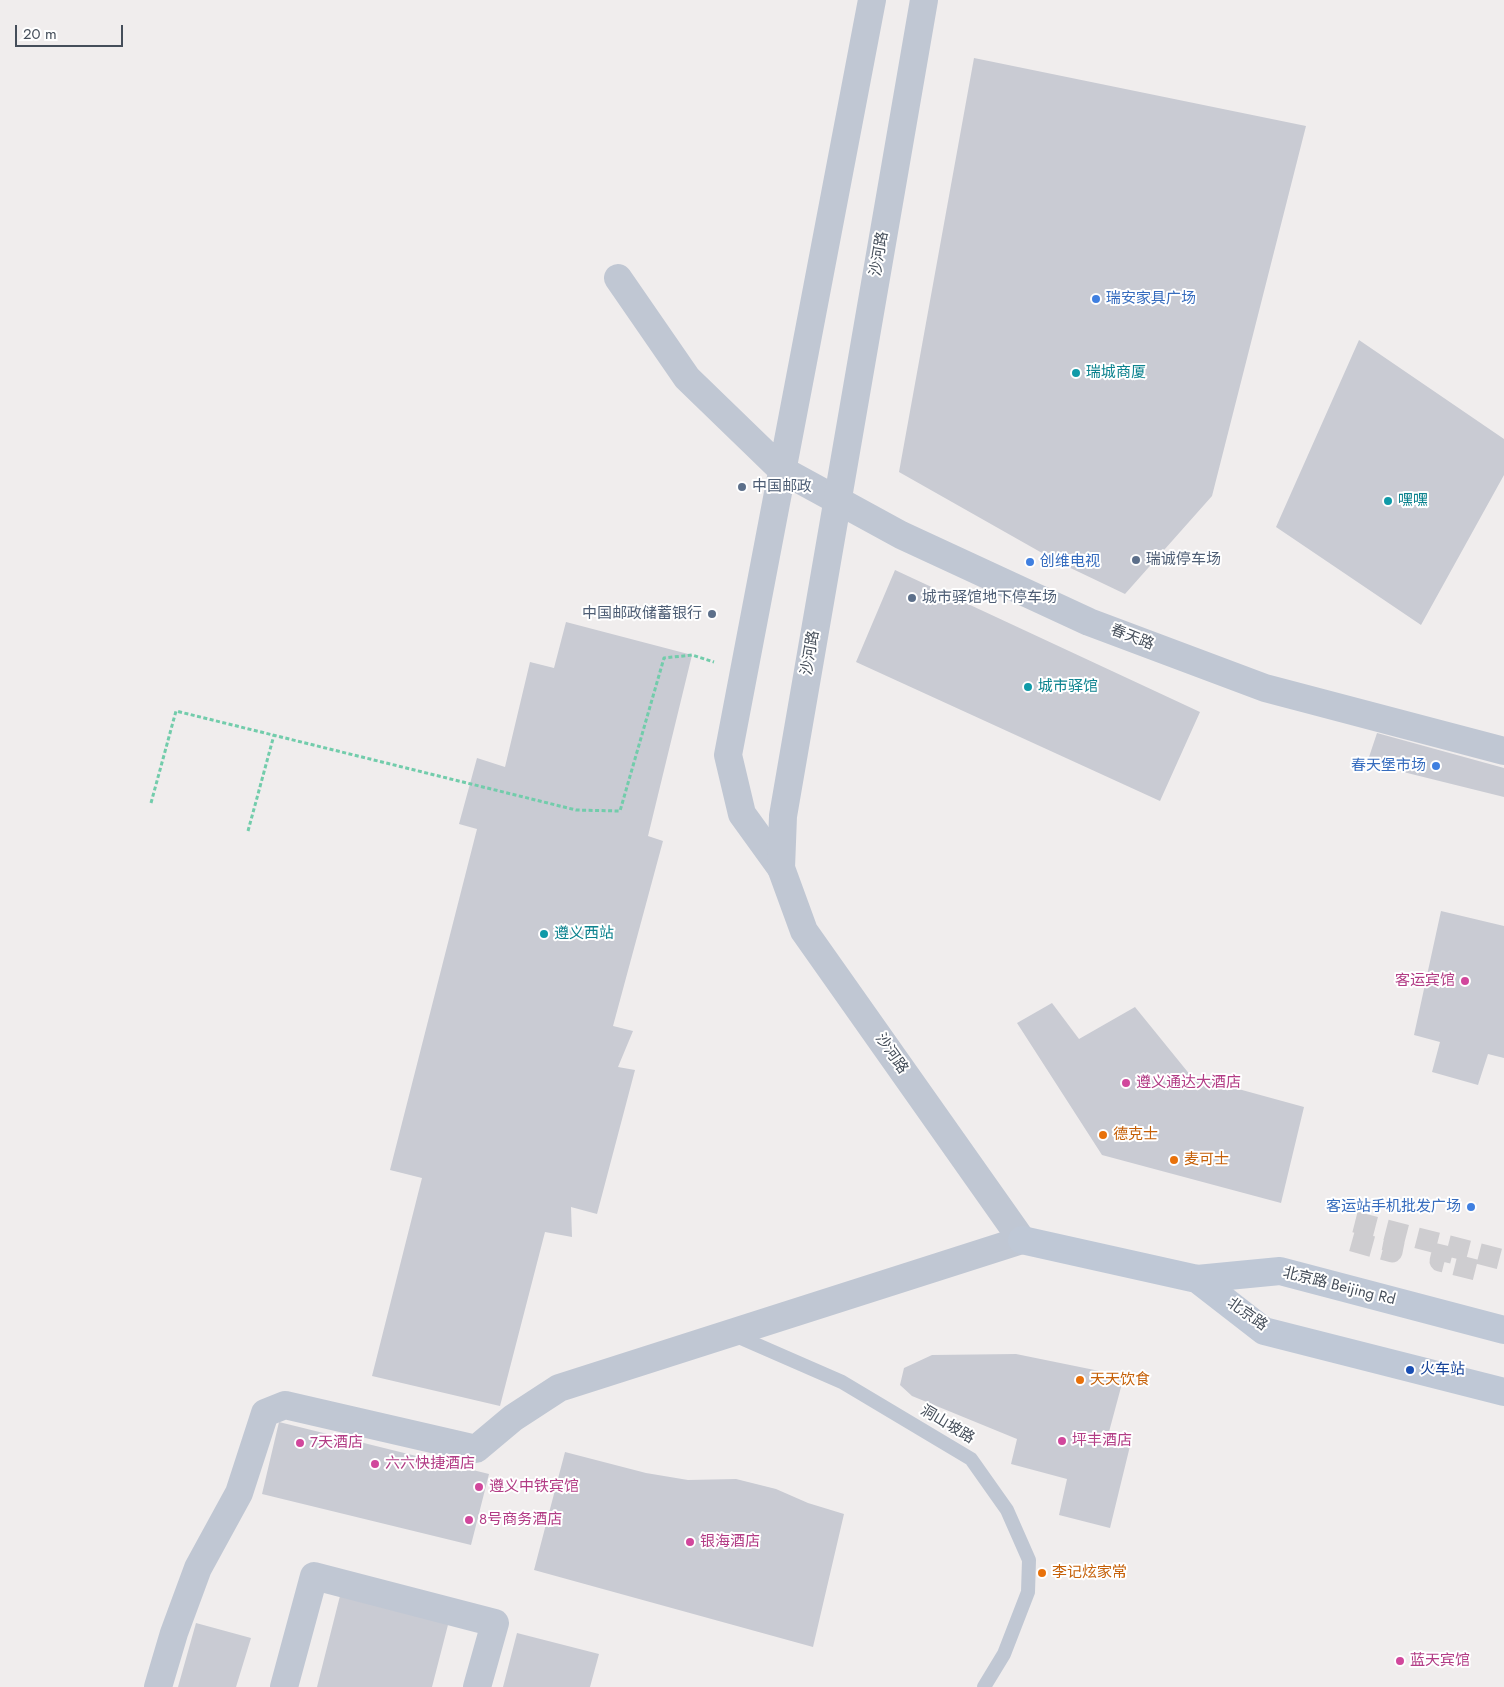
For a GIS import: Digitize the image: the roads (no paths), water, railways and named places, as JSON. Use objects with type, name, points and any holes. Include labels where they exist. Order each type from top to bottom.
[{"type":"main road","name":"北京路","points":[[1022,1240],[1197,1279],[1264,1331],[1410,1370],[1504,1392]]},
{"type":"main road","name":"北京路 Beijing Rd","points":[[1197,1279],[1280,1271],[1504,1330]]},
{"type":"street","points":[[781,868],[742,814],[728,755],[872,0]]},
{"type":"street","name":"沙河路","points":[[924,0],[783,816],[781,868],[804,931],[1022,1240]]},
{"type":"street","name":"春天路","points":[[618,278],[687,378],[782,470],[901,535],[1089,622],[1265,688],[1504,750]]},
{"type":"street","points":[[158,1687],[174,1632],[198,1568],[239,1492],[265,1413],[285,1405],[476,1449],[513,1418],[559,1388],[1022,1240]]},
{"type":"street","points":[[284,1687],[314,1576],[495,1622],[476,1687]]},
{"type":"lane","name":"洞山坡路","points":[[732,1333],[842,1382],[971,1459],[1007,1510],[1029,1560],[1028,1592],[1004,1654],[984,1687]]},
{"type":"tunnel","points":[[1355,1222],[1504,1260]]},
{"type":"tunnel","points":[[1352,1241],[1392,1252],[1396,1232]]},
{"type":"tunnel","points":[[1444,1245],[1440,1261],[1480,1271]]},
{"type":"place","name":"瑞安家具广场","points":[[1096,299]]},
{"type":"place","name":"瑞城商厦","points":[[1076,373]]},
{"type":"place","name":"中国邮政","points":[[742,487]]},
{"type":"place","name":"嘿嘿","points":[[1388,501]]},
{"type":"place","name":"瑞诚停车场","points":[[1136,560]]},
{"type":"place","name":"创维电视","points":[[1030,562]]},
{"type":"place","name":"城市驿馆地下停车场","points":[[912,598]]},
{"type":"place","name":"中国邮政储蓄银行","points":[[712,614]]},
{"type":"place","name":"城市驿馆","points":[[1028,687]]},
{"type":"place","name":"春天堡市场","points":[[1436,766]]},
{"type":"place","name":"遵义西站","points":[[544,934]]},
{"type":"place","name":"客运宾馆","points":[[1465,981]]},
{"type":"place","name":"遵义通达大酒店","points":[[1126,1083]]},
{"type":"place","name":"德克士","points":[[1103,1135]]},
{"type":"place","name":"麦可士","points":[[1174,1160]]},
{"type":"place","name":"客运站手机批发广场","points":[[1471,1207]]},
{"type":"place","name":"火车站","points":[[1410,1370]]},
{"type":"place","name":"天天饮食","points":[[1080,1380]]},
{"type":"place","name":"坪丰酒店","points":[[1062,1441]]},
{"type":"place","name":"7天酒店","points":[[300,1443]]},
{"type":"place","name":"六六快捷酒店","points":[[375,1464]]},
{"type":"place","name":"遵义中铁宾馆","points":[[479,1487]]},
{"type":"place","name":"8号商务酒店","points":[[469,1520]]},
{"type":"place","name":"银海酒店","points":[[690,1542]]},
{"type":"place","name":"李记炫家常","points":[[1042,1573]]},
{"type":"place","name":"蓝天宾馆","points":[[1400,1661]]}]
